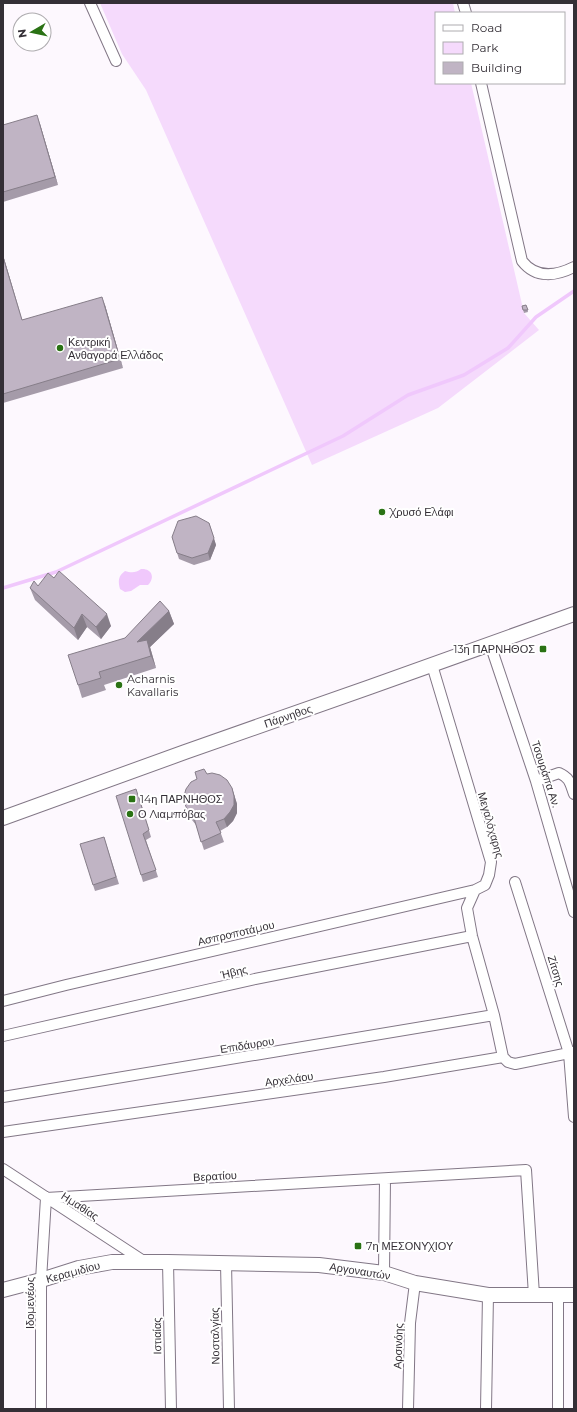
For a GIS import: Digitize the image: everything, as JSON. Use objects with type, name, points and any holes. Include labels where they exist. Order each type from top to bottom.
[{"type":"main road","name":"Πάρνηθος","points":[[3,818],[574,614]]},
{"type":"main road","name":"Κεραμιδίου","points":[[3,1290],[79,1268],[112,1262],[145,1262]]},
{"type":"main road","name":"Αργοναυτών","points":[[145,1262],[319,1265],[384,1272],[416,1283],[488,1295],[574,1295]]},
{"type":"street","points":[[90,3],[116,61]]},
{"type":"street","points":[[481,84],[522,261],[531,270],[544,274],[558,273],[574,267]]},
{"type":"street","name":"Τσουράπα Αν.","points":[[490,644],[536,781],[574,912]]},
{"type":"street","name":"Μεγαλόχαρης","points":[[432,665],[491,862],[489,875],[485,885],[475,890],[467,908],[472,936],[494,1016],[503,1057]]},
{"type":"street","points":[[536,781],[559,773],[566,776],[574,794]]},
{"type":"street","name":"Ζίτσης","points":[[515,882],[572,1052],[574,1117]]},
{"type":"street","name":"Ασπροποτάμου","points":[[3,1001],[475,890]]},
{"type":"street","name":"Ήβης","points":[[3,1036],[255,979],[472,936]]},
{"type":"street","name":"Επιδάυρου","points":[[3,1097],[494,1016]]},
{"type":"street","name":"Αρχελάου","points":[[3,1132],[377,1078],[503,1057],[508,1062],[515,1064],[572,1052]]},
{"type":"street","name":"Ημαθίας","points":[[3,1169],[145,1262]]},
{"type":"street","name":"Βερατίου","points":[[46,1198],[526,1170],[534,1294]]},
{"type":"street","points":[[384,1272],[385,1179]]},
{"type":"street","name":"Ιδομενέως","points":[[42,1409],[41,1280],[46,1198]]},
{"type":"street","name":"Ιστιαίας","points":[[168,1262],[171,1409]]},
{"type":"street","name":"Νοσταλγίας","points":[[226,1263],[229,1409]]},
{"type":"street","name":"Αρσινόης","points":[[408,1409],[410,1323],[416,1283]]},
{"type":"street","points":[[558,1294],[558,1409]]},
{"type":"street","points":[[486,1409],[488,1295]]},
{"type":"green space","points":[[100,3],[453,3],[455,12],[435,12],[435,84],[471,84],[524,313],[539,330],[438,408],[312,465],[146,90],[122,54]]},
{"type":"shaded area","points":[[141,569],[147,570],[152,576],[152,579],[148,585],[140,585],[131,591],[125,592],[120,589],[119,579],[125,571],[135,572]]},
{"type":"building","points":[[37,115],[55,177],[3,192],[3,125]]},
{"type":"building","name":"Κεντρική Ανθαγορά Ελλάδος","points":[[3,257],[22,320],[102,297],[120,359],[3,394]]},
{"type":"building","points":[[526,305],[528,310],[523,310],[522,306]]},
{"type":"building","points":[[196,516],[209,523],[214,538],[208,553],[192,558],[177,553],[172,537],[178,521]]},
{"type":"building","points":[[59,571],[107,614],[96,627],[82,614],[74,628],[30,588],[34,581],[38,586],[48,573],[54,578]]},
{"type":"building","points":[[160,601],[169,611],[137,642],[147,640],[151,656],[99,672],[101,678],[78,685],[68,655],[125,638]]},
{"type":"building","points":[[204,769],[207,774],[212,773],[220,775],[227,780],[232,788],[234,805],[224,819],[216,822],[221,833],[201,842],[194,818],[188,812],[185,804],[184,796],[186,789],[191,782],[197,779],[195,772]]},
{"type":"building","points":[[136,789],[149,830],[143,834],[156,870],[141,875],[116,796]]},
{"type":"building","points":[[104,837],[116,877],[93,885],[80,844]]},
{"type":"waterway","points":[[3,588],[56,572],[343,436],[408,395],[464,375],[508,348],[536,317],[574,291]]},
{"type":"place","name":"Κεντρική Ανθαγορά Ελλάδος","points":[[60,348]]},
{"type":"place","name":"Χρυσό Ελάφι","points":[[382,512]]},
{"type":"place","name":"13η ΠΑΡΝΗΘΟΣ","points":[[543,649]]},
{"type":"place","name":"Acharnis Kavallaris","points":[[119,685]]},
{"type":"place","name":"14η ΠΑΡΝΗΘΟΣ","points":[[132,799]]},
{"type":"place","name":"Ο Λιαμπόβας","points":[[130,814]]},
{"type":"place","name":"7η ΜΕΣΟΝΥΧΙΟΥ","points":[[358,1246]]}]
